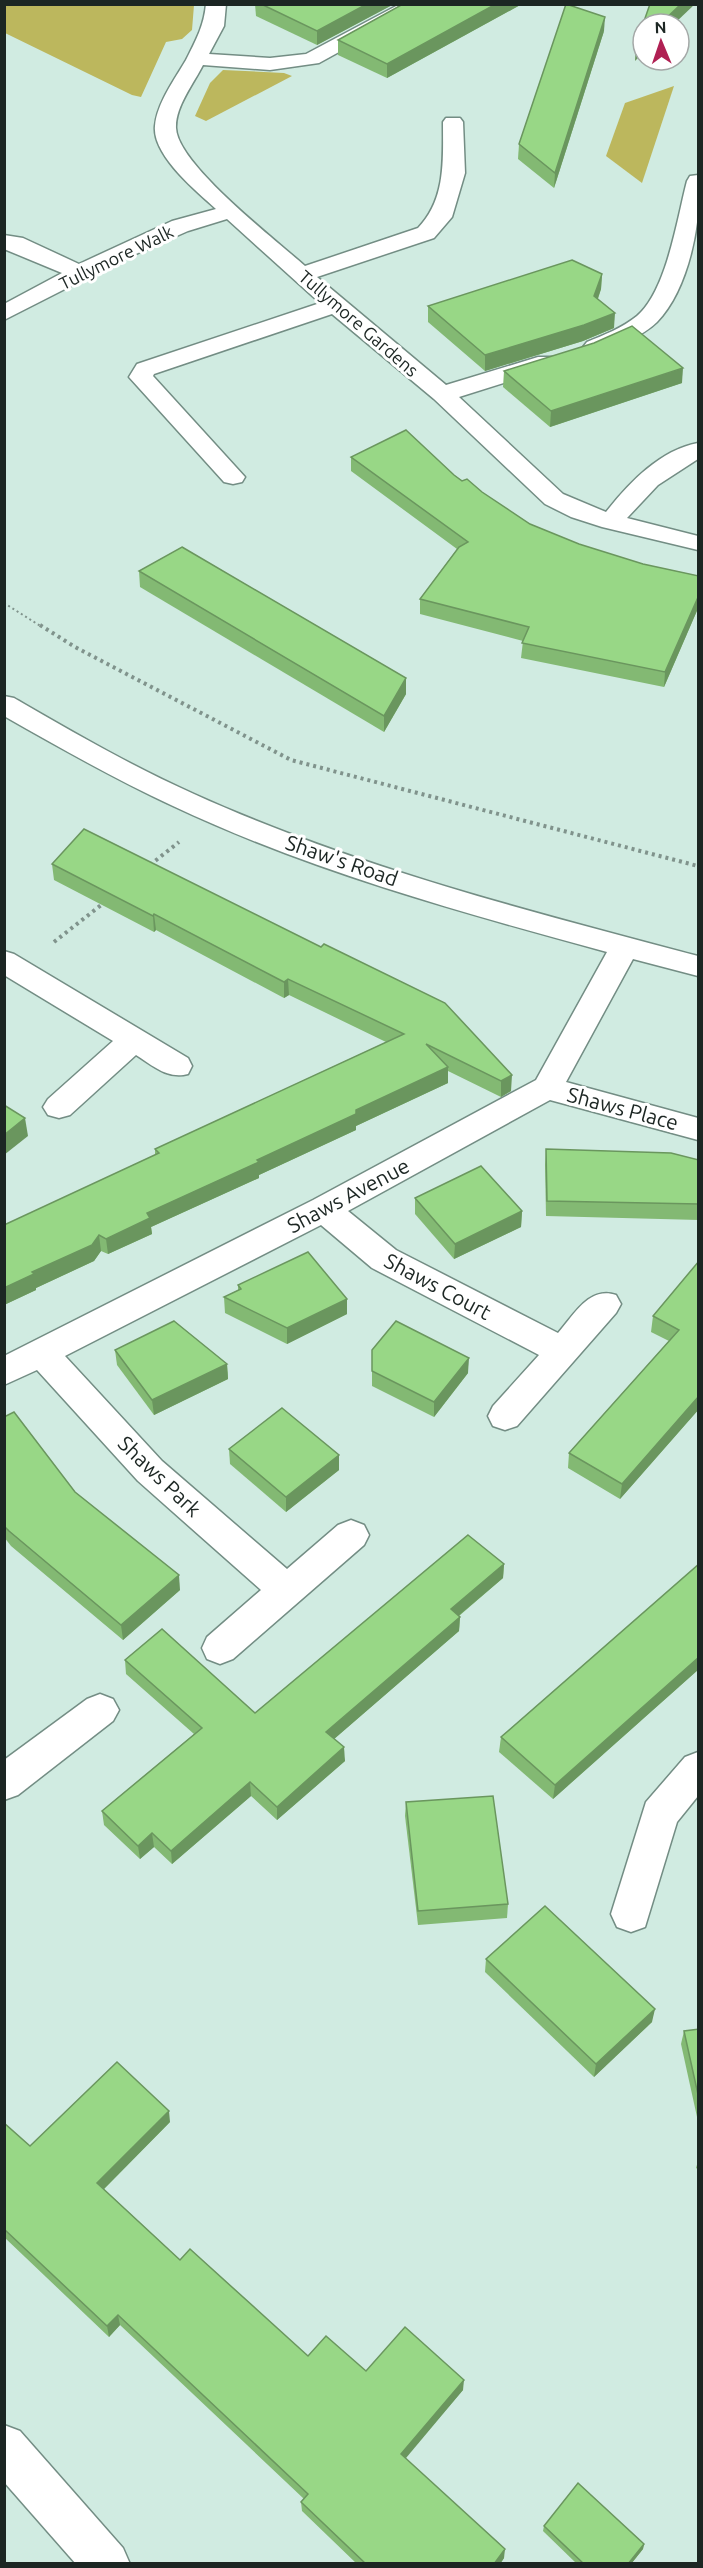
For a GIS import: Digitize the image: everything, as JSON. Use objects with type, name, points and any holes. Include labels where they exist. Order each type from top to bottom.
[{"type":"street","name":"Tullymore Gardens","points":[[216,4],[214,27],[171,106],[165,127],[169,144],[189,173],[336,305],[442,393],[554,499],[580,512],[611,522],[699,543]]},
{"type":"street","points":[[198,59],[299,63],[312,59],[416,4]]},
{"type":"street","points":[[303,274],[426,233],[441,217],[454,173],[453,122]]},
{"type":"street","points":[[442,393],[592,348],[628,333],[651,315],[665,293],[699,182]]},
{"type":"street","name":"Tullymore Walk","points":[[4,313],[80,273],[180,226],[232,211]]},
{"type":"street","points":[[4,242],[15,243],[80,273]]},
{"type":"street","points":[[233,477],[141,377],[145,369],[336,305]]},
{"type":"street","points":[[611,522],[642,483],[658,470],[699,450]]},
{"type":"street","name":"Shaw's Road","points":[[4,704],[114,767],[215,812],[358,867],[625,947],[699,966]]},
{"type":"street","points":[[547,1088],[625,947]]},
{"type":"street","points":[[11,965],[177,1066]]},
{"type":"street","points":[[59,1107],[133,1040]]},
{"type":"street","name":"Shaws Place","points":[[547,1088],[699,1129]]},
{"type":"street","name":"Shaws Avenue","points":[[4,1372],[324,1209],[547,1088]]},
{"type":"street","name":"Shaws Court","points":[[324,1209],[384,1259],[562,1351]]},
{"type":"street","points":[[505,1416],[604,1304]]},
{"type":"street","name":"Shaws Park","points":[[42,1353],[150,1471],[287,1590]]},
{"type":"street","points":[[220,1648],[351,1535]]},
{"type":"street","points":[[4,1783],[99,1710]]},
{"type":"street","points":[[631,1914],[660,1814],[699,1769]]},
{"type":"street","points":[[4,2447],[107,2564]]},
{"type":"path","points":[[4,603],[75,647],[291,760],[699,866]]},
{"type":"path","points":[[145,870],[215,812]]},
{"type":"path","points":[[11,965],[47,948],[109,898]]},
{"type":"shaded area","points":[[4,5],[194,5],[192,30],[182,39],[166,42],[141,97],[132,95],[5,33]]},
{"type":"shaded area","points":[[223,70],[284,73],[292,76],[206,121],[195,116],[210,83]]},
{"type":"shaded area","points":[[674,86],[642,183],[606,156],[625,103]]},
{"type":"building","points":[[261,4],[367,4],[317,31]]},
{"type":"building","points":[[403,4],[496,4],[387,64],[338,40]]},
{"type":"building","points":[[566,4],[605,17],[555,173],[519,144]]},
{"type":"building","points":[[650,4],[681,4],[673,12],[647,12]]},
{"type":"building","points":[[572,260],[602,274],[594,296],[615,313],[584,325],[485,355],[428,306]]},
{"type":"building","points":[[632,326],[683,368],[551,411],[504,371],[594,343]]},
{"type":"building","points":[[406,430],[454,475],[462,481],[467,479],[482,492],[530,524],[579,544],[643,564],[699,576],[699,595],[665,672],[522,643],[529,627],[420,599],[459,547],[468,542],[351,457]]},
{"type":"building","points":[[182,547],[406,678],[384,716],[139,571]]},
{"type":"building","points":[[84,829],[321,947],[324,944],[445,1003],[512,1075],[501,1081],[426,1044],[448,1067],[356,1110],[356,1114],[257,1160],[259,1162],[147,1213],[150,1218],[106,1239],[99,1235],[92,1245],[32,1272],[34,1274],[4,1288],[4,1225],[159,1153],[155,1149],[404,1034],[288,979],[284,982],[52,864]]},
{"type":"building","points":[[4,1105],[25,1118],[4,1135]]},
{"type":"building","points":[[546,1149],[671,1153],[699,1160],[699,1204],[547,1201]]},
{"type":"building","points":[[481,1166],[522,1211],[455,1244],[415,1198]]},
{"type":"building","points":[[308,1252],[347,1299],[287,1328],[224,1297],[241,1289],[238,1285]]},
{"type":"building","points":[[699,1261],[699,1396],[622,1484],[569,1453],[679,1330],[653,1316]]},
{"type":"building","points":[[174,1321],[227,1364],[152,1400],[115,1350]]},
{"type":"building","points":[[396,1321],[469,1358],[434,1402],[372,1371],[372,1350]]},
{"type":"building","points":[[282,1408],[339,1455],[286,1497],[229,1449]]},
{"type":"building","points":[[14,1412],[75,1492],[179,1575],[121,1625],[4,1526],[4,1417]]},
{"type":"building","points":[[468,1535],[504,1564],[451,1609],[460,1617],[326,1732],[344,1747],[277,1807],[250,1782],[171,1851],[152,1833],[138,1846],[102,1811],[202,1728],[125,1660],[162,1629],[255,1713]]},
{"type":"building","points":[[699,1564],[699,1657],[555,1785],[501,1737]]},
{"type":"building","points":[[493,1796],[508,1904],[418,1911],[406,1802]]},
{"type":"building","points":[[545,1906],[655,2009],[596,2064],[486,1959]]},
{"type":"building","points":[[699,2029],[699,2099],[684,2031]]},
{"type":"building","points":[[117,2062],[169,2111],[97,2183],[180,2260],[190,2249],[308,2356],[326,2336],[366,2371],[405,2327],[464,2380],[401,2454],[505,2549],[494,2564],[366,2564],[301,2502],[308,2494],[118,2315],[107,2326],[4,2229],[4,2123],[30,2146]]},
{"type":"building","points":[[578,2483],[644,2544],[628,2564],[584,2564],[544,2526]]}]
